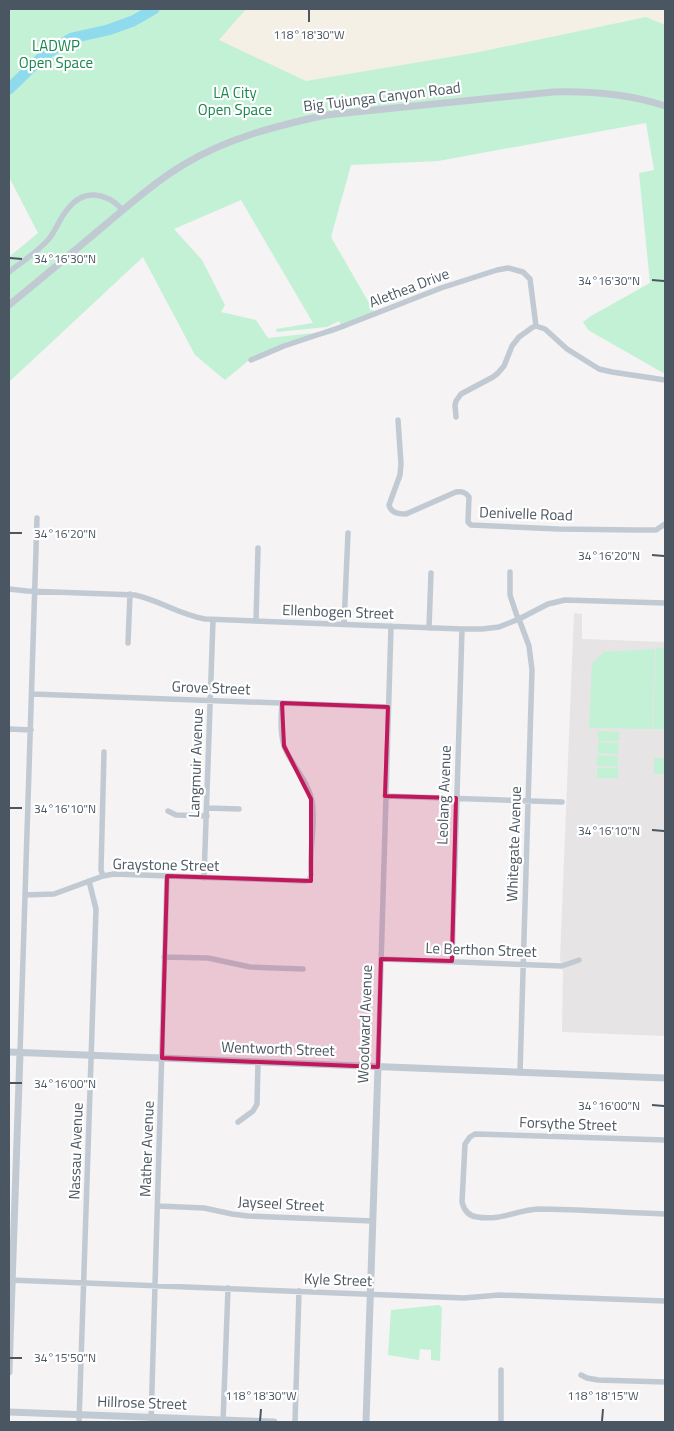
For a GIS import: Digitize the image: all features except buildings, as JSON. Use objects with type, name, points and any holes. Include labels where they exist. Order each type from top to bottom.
[{"type":"street","name":"Big Tujunga Canyon Road","points":[[9,305],[123,210],[183,165],[206,152],[255,133],[326,115],[553,92],[615,94],[643,99],[665,106]]},
{"type":"street","points":[[9,272],[42,247],[66,211],[77,200],[92,195],[100,195],[113,201],[123,210]]},
{"type":"street","name":"Alethea Drive","points":[[251,360],[441,288],[508,268],[523,272],[530,279],[536,326]]},
{"type":"street","points":[[456,417],[454,405],[461,394],[498,373],[504,366],[512,346],[519,337],[536,326],[545,329],[567,349],[599,369],[665,380]]},
{"type":"street","name":"Denivelle Road","points":[[398,420],[401,464],[400,475],[389,505],[393,512],[406,514],[456,492],[461,492],[466,493],[469,498],[467,518],[471,525],[558,529],[656,530],[665,524]]},
{"type":"street","points":[[9,1372],[12,1198],[20,1053],[37,518]]},
{"type":"street","points":[[344,624],[348,533]]},
{"type":"street","points":[[256,621],[258,548]]},
{"type":"street","name":"Whitegate Avenue","points":[[510,572],[510,595],[529,646],[532,670],[520,1073]]},
{"type":"street","points":[[429,628],[431,573]]},
{"type":"street","name":"Ellenbogen Street","points":[[9,589],[130,594],[148,598],[190,616],[213,620],[462,629],[491,628],[518,619],[548,604],[565,600],[665,603]]},
{"type":"street","points":[[128,643],[130,594]]},
{"type":"street","name":"Langmuir Avenue","points":[[204,878],[213,620]]},
{"type":"street","name":"Woodward Avenue","points":[[366,1422],[391,626]]},
{"type":"street","name":"Leolang Avenue","points":[[452,961],[462,629]]},
{"type":"street","name":"Grove Street","points":[[32,694],[388,707]]},
{"type":"street","name":"Graystone Street","points":[[25,895],[54,894],[103,876],[119,874],[309,880],[311,875],[313,814],[311,799],[308,789],[284,746],[281,732],[282,703]]},
{"type":"street","points":[[9,730],[31,730]]},
{"type":"street","points":[[103,876],[101,870],[104,752]]},
{"type":"street","points":[[385,796],[562,802]]},
{"type":"street","points":[[207,808],[239,809]]},
{"type":"street","points":[[168,811],[176,815],[207,816]]},
{"type":"street","name":"Mather Avenue","points":[[151,1420],[166,876]]},
{"type":"street","name":"Nassau Avenue","points":[[79,1418],[96,908],[89,881]]},
{"type":"street","points":[[164,957],[215,959],[250,967],[303,969]]},
{"type":"street","name":"Le Berthon Street","points":[[381,959],[562,966],[579,960]]},
{"type":"street","name":"Wentworth Street","points":[[9,1052],[665,1078]]},
{"type":"street","points":[[238,1122],[253,1110],[257,1104],[258,1062]]},
{"type":"street","name":"Forsythe Street","points":[[665,1140],[478,1133],[470,1136],[464,1147],[462,1202],[467,1213],[477,1217],[495,1218],[538,1210],[665,1214]]},
{"type":"street","name":"Jayseel Street","points":[[158,1206],[204,1208],[248,1216],[373,1221]]},
{"type":"street","name":"Kyle Street","points":[[10,1280],[464,1298],[500,1294],[665,1301]]},
{"type":"street","points":[[223,1421],[228,1288]]},
{"type":"street","points":[[295,1422],[299,1291]]},
{"type":"street","points":[[501,1370],[501,1422]]},
{"type":"street","points":[[581,1375],[598,1380],[665,1382]]},
{"type":"street","name":"Hillrose Street","points":[[9,1412],[79,1418],[274,1422]]},
{"type":"highlighted area","points":[[282,703],[388,707],[385,796],[456,798],[452,961],[381,959],[378,1067],[162,1058],[167,876],[311,881],[311,799],[284,746]]},
{"type":"shaded area","points":[[574,613],[582,614],[582,639],[665,642],[665,1036],[562,1032],[563,971],[560,959]]},
{"type":"green space","name":"LA City Open Space","points":[[9,9],[665,9],[665,374],[588,330],[583,322],[650,283],[639,173],[654,170],[646,123],[438,161],[351,165],[331,237],[376,315],[334,333],[288,345],[248,361],[225,380],[195,355],[143,257],[9,382],[9,257],[38,233],[9,177]],"holes":[[[241,200],[313,323],[276,329],[277,332],[327,327],[339,321],[341,326],[323,332],[268,338],[256,320],[221,312],[225,305],[202,260],[174,229]]]},
{"type":"green space","points":[[656,648],[665,648],[665,729],[653,729]]},
{"type":"green space","points":[[655,649],[652,729],[589,728],[592,663],[604,652]]},
{"type":"green space","points":[[598,731],[619,732],[619,741],[598,741]]},
{"type":"green space","points":[[598,742],[619,743],[618,754],[598,753]]},
{"type":"green space","points":[[597,755],[618,756],[618,767],[597,766]]},
{"type":"green space","points":[[654,758],[665,758],[665,774],[654,774]]},
{"type":"green space","points":[[597,768],[618,768],[618,778],[597,778]]},
{"type":"green space","points":[[439,1305],[442,1308],[440,1361],[431,1360],[431,1350],[420,1349],[419,1360],[388,1355],[391,1310]]},
{"type":"sand","points":[[246,9],[665,9],[665,25],[646,17],[474,53],[306,81],[219,40]]},
{"type":"waterway","points":[[9,89],[43,56],[72,38],[108,30],[133,21],[154,9]]},
{"type":"park label","name":"LADWP Open Space","points":[[56,54]]}]
